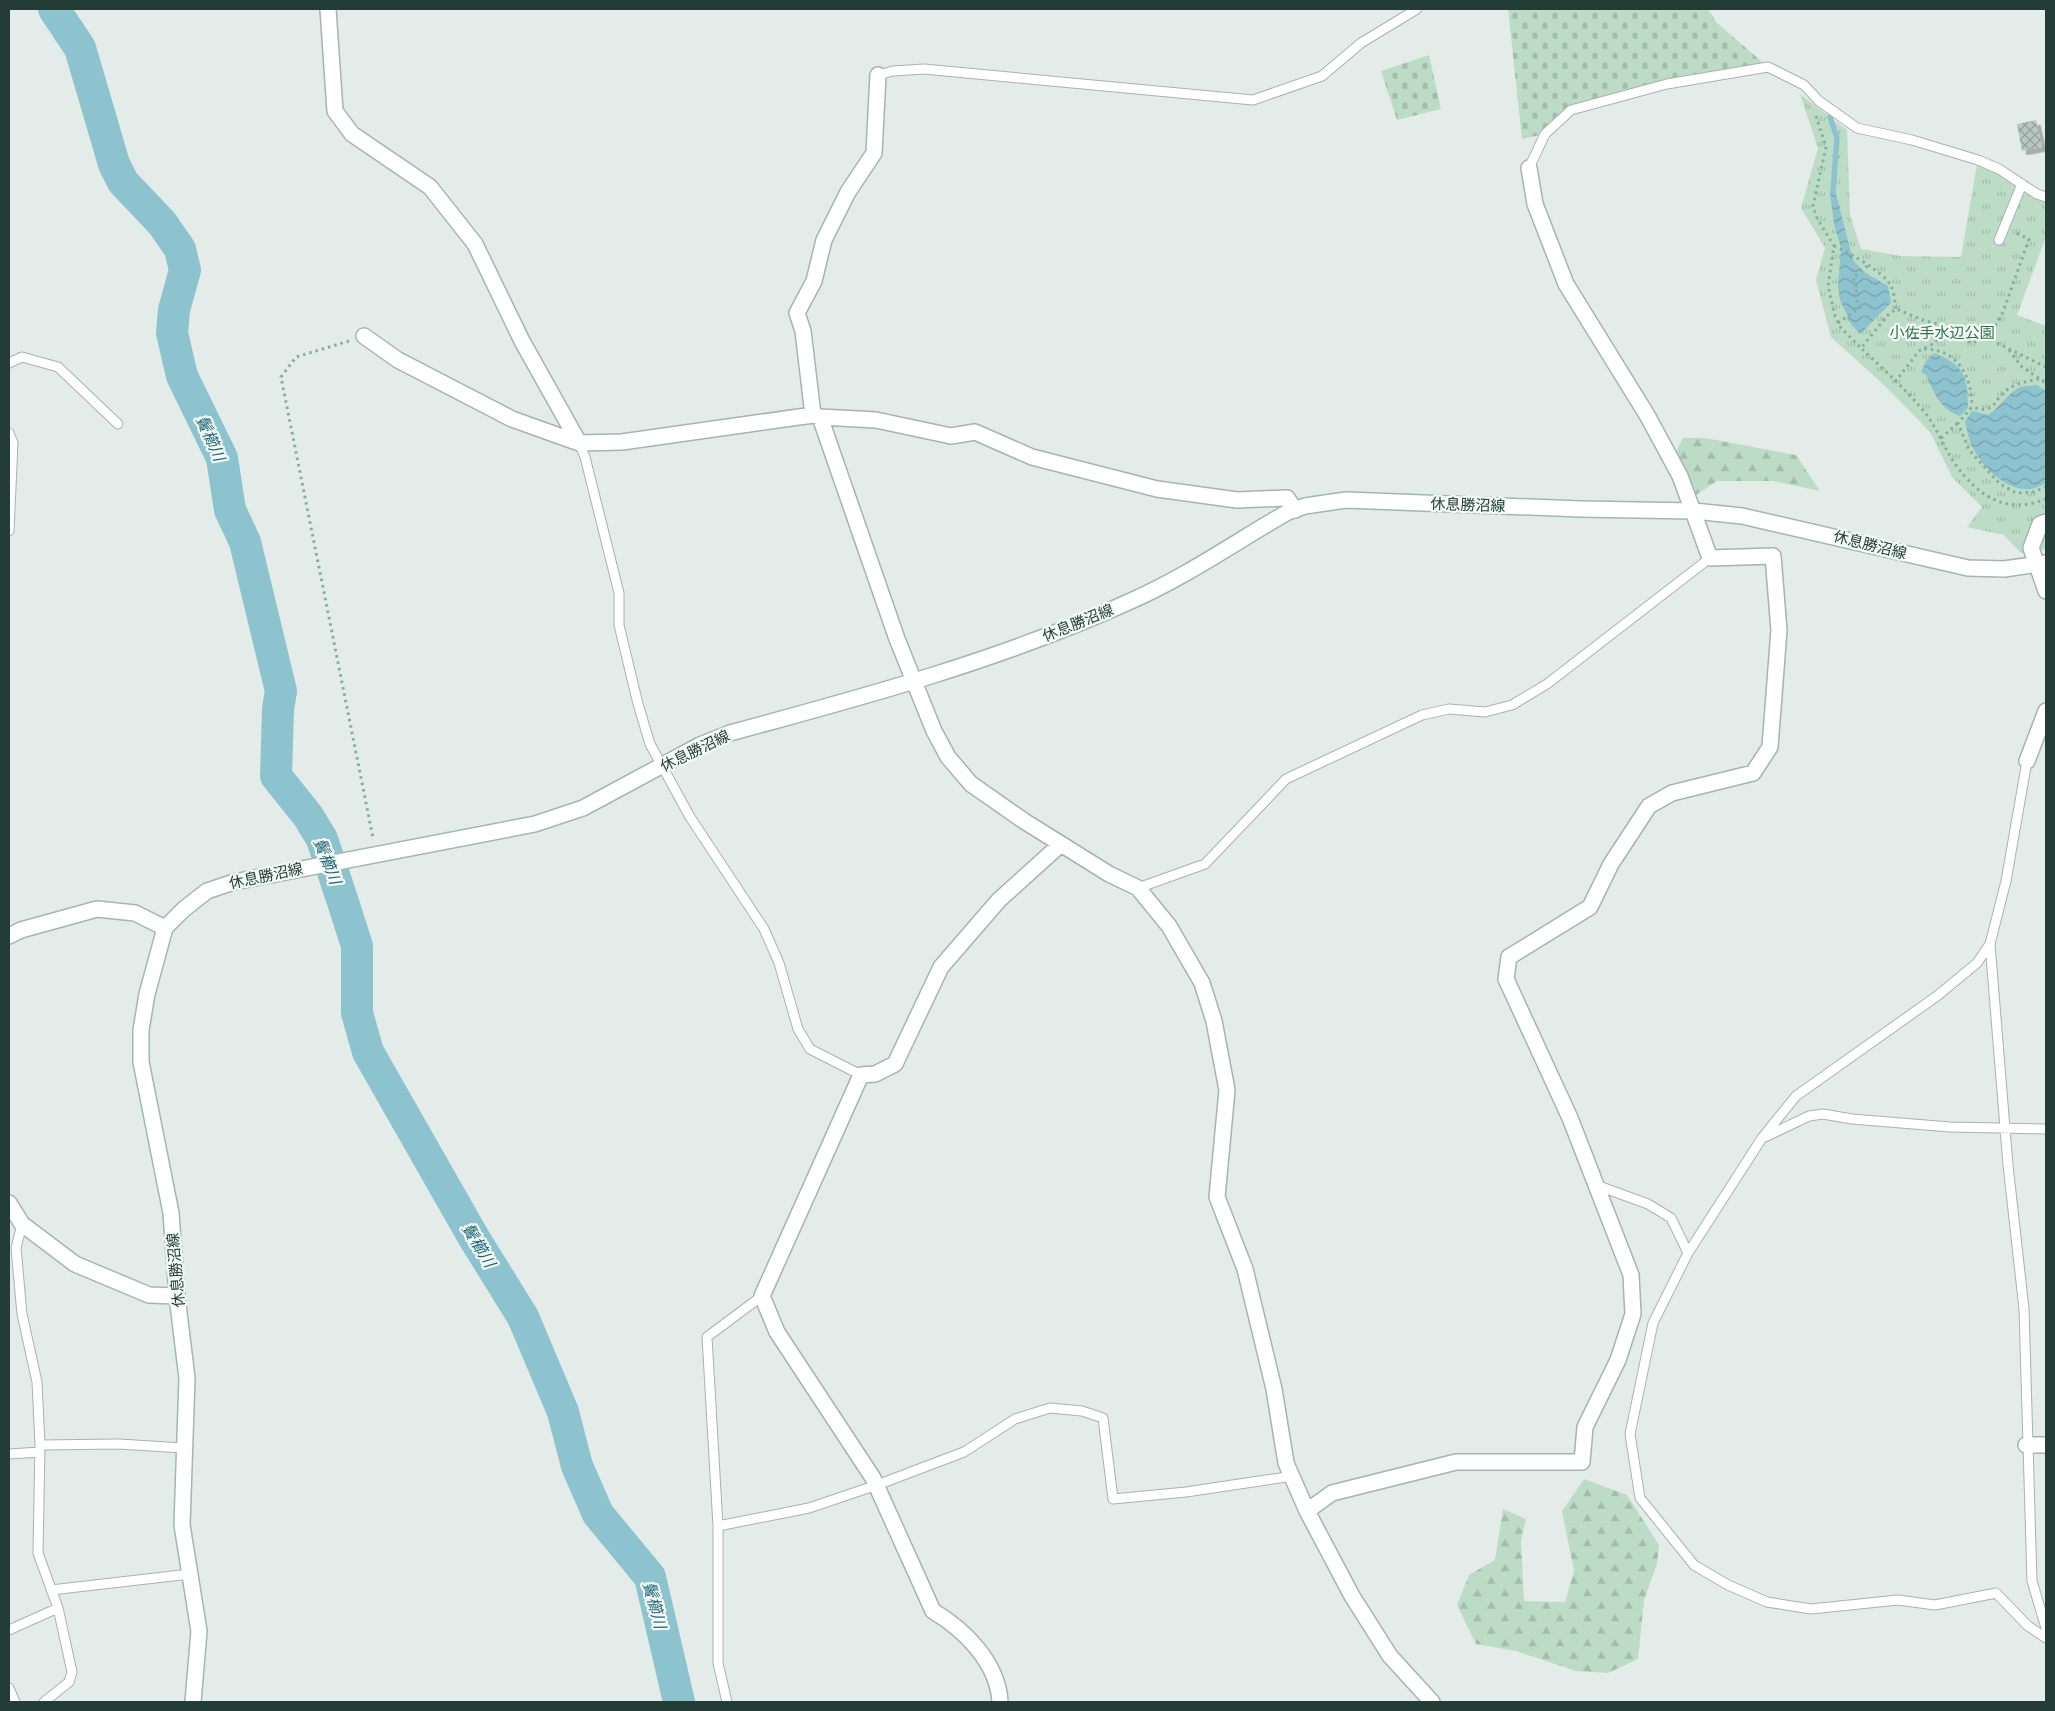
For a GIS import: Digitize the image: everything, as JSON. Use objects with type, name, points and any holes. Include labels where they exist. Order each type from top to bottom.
[{"type":"street","points":[[328,9],[335,111],[352,134],[430,187],[475,244],[522,341],[579,442]]},
{"type":"street","points":[[878,76],[874,153],[848,192],[824,240],[814,281],[797,313],[803,331],[817,416],[913,681],[934,731],[948,757],[971,784],[1109,874],[1138,888],[1169,926],[1202,983],[1214,1021],[1227,1090],[1217,1197],[1244,1269],[1274,1389],[1286,1463],[1307,1511],[1352,1596],[1390,1656],[1432,1702]]},
{"type":"street","points":[[1307,1511],[1332,1493],[1456,1462],[1582,1462],[1585,1427],[1618,1360],[1633,1314],[1631,1275],[1570,1118],[1506,979],[1509,957],[1590,907],[1612,864],[1650,806],[1672,793],[1753,773],[1770,747],[1779,630],[1774,556],[1710,558],[1680,476],[1647,415],[1566,284],[1535,204],[1529,168]]},
{"type":"street","points":[[364,336],[398,360],[512,419],[579,442],[622,442],[817,416],[876,420],[951,436],[975,432],[1032,457],[1130,484],[1237,500],[1287,498],[1295,510]]},
{"type":"street","name":"休息勝沼線","points":[[193,1702],[199,1631],[182,1525],[183,1448],[187,1378],[177,1296],[171,1213],[141,1062],[141,1030],[147,994],[165,928],[184,909],[207,891],[234,882],[535,824],[583,808],[700,746],[730,733],[982,661],[1135,600],[1295,510],[1346,500],[1581,509],[1694,511],[1742,516],[1968,568],[2004,569],[2042,564]]},
{"type":"street","points":[[2046,522],[2040,524],[2031,548],[2042,564],[2046,591]]},
{"type":"street","points":[[2027,761],[2046,711]]},
{"type":"street","points":[[1000,1702],[994,1672],[981,1652],[944,1618],[933,1611],[876,1485],[778,1332],[762,1296],[861,1075],[874,1074],[895,1064],[941,967],[999,900],[1061,844]]},
{"type":"street","points":[[9,936],[21,930],[97,909],[135,913],[165,928]]},
{"type":"street","points":[[9,1203],[22,1224],[75,1264],[149,1295],[177,1296]]},
{"type":"street","points":[[2026,1445],[2046,1445]]},
{"type":"lane","points":[[878,76],[894,71],[924,69],[1253,100],[1322,76],[1360,43],[1416,9]]},
{"type":"lane","points":[[1529,168],[1544,134],[1571,110],[1667,84],[1768,68],[1804,85],[1819,101],[1857,128],[1912,140],[1978,160],[1999,169],[2036,194],[2046,197]]},
{"type":"lane","points":[[1998,240],[2022,184]]},
{"type":"lane","points":[[9,363],[22,357],[58,367],[118,424]]},
{"type":"lane","points":[[9,433],[14,443],[9,531]]},
{"type":"lane","points":[[579,442],[585,457],[619,592],[619,625],[638,704],[650,744],[690,817],[764,929],[779,963],[798,1029],[810,1048],[861,1075]]},
{"type":"lane","points":[[1138,888],[1205,864],[1286,779],[1422,716],[1449,709],[1485,712],[1512,704],[1547,684],[1710,558]]},
{"type":"lane","points":[[2027,761],[2006,881],[1990,944],[2008,1165],[2024,1310],[2026,1445],[2032,1582],[2046,1628]]},
{"type":"lane","points":[[1990,944],[1977,963],[1937,996],[1796,1096],[1762,1138],[1688,1253],[1653,1323],[1630,1434],[1640,1498],[1694,1565],[1728,1585],[1767,1602],[1811,1609],[1898,1600],[1935,1605],[1996,1594],[2028,1626],[2046,1638]]},
{"type":"lane","points":[[1762,1138],[1808,1116],[1823,1114],[1852,1119],[1940,1126],[2046,1129]]},
{"type":"lane","points":[[1596,1185],[1648,1204],[1671,1218],[1688,1253]]},
{"type":"lane","points":[[22,1224],[16,1248],[22,1314],[37,1382],[40,1448],[38,1553],[58,1608],[72,1672],[70,1682],[44,1702]]},
{"type":"lane","points":[[727,1702],[718,1663],[718,1526],[707,1337],[762,1296]]},
{"type":"lane","points":[[718,1526],[809,1508],[876,1485],[964,1452],[1015,1419],[1050,1408],[1082,1410],[1103,1418],[1113,1499],[1186,1492],[1293,1476]]},
{"type":"lane","points":[[9,1454],[40,1448],[118,1444],[183,1448]]},
{"type":"lane","points":[[51,1590],[190,1574]]},
{"type":"lane","points":[[9,1630],[58,1608]]},
{"type":"lane","points":[[9,1688],[15,1702]]},
{"type":"path","points":[[1814,112],[1826,147],[1813,206],[1816,218],[1834,246],[1856,256],[1890,285],[1896,309]]},
{"type":"path","points":[[1896,309],[1923,320],[1949,327],[1971,343],[1989,336],[2003,312],[2029,239],[2016,233]]},
{"type":"path","points":[[1834,246],[1828,286],[1838,322],[1926,415],[1955,464],[1988,498],[2008,505],[2031,504],[2046,499]]},
{"type":"path","points":[[1838,322],[1860,307],[1853,293],[1858,290],[1853,278],[1867,266]]},
{"type":"path","points":[[1861,348],[1888,314],[1896,309]]},
{"type":"path","points":[[1896,382],[1919,351],[1933,344],[1949,327]]},
{"type":"path","points":[[364,336],[296,357],[281,377],[372,855]]},
{"type":"path","points":[[1989,336],[2009,349],[2046,367]]},
{"type":"path","points":[[1924,349],[1936,349],[1957,362],[1968,378],[1972,388],[1972,407],[1941,438]]},
{"type":"path","points":[[2009,349],[2022,367],[2046,384]]},
{"type":"path","points":[[1972,407],[1986,410],[1994,406],[2006,390],[2039,379]]},
{"type":"path","points":[[1958,423],[1969,450],[2000,484],[2016,493],[2033,492],[2046,487]]},
{"type":"green space","points":[[1508,9],[1708,9],[1717,23],[1768,67],[1571,110],[1545,134],[1522,139]]},
{"type":"green space","points":[[1429,55],[1441,109],[1397,120],[1381,71]]},
{"type":"green space","name":"小佐手水辺公園","points":[[1800,94],[1847,130],[1850,215],[1861,249],[1901,256],[1961,257],[1977,164],[1999,169],[2046,197],[2046,237],[2017,315],[2046,326],[2046,549],[2021,553],[2004,535],[1967,527],[1982,507],[1952,477],[1930,432],[1885,386],[1831,337],[1816,280],[1825,248],[1801,208],[1818,148]]},
{"type":"green space","points":[[1683,438],[1705,438],[1796,455],[1820,491],[1773,481],[1717,481],[1696,495],[1675,454]]},
{"type":"green space","points":[[1584,1479],[1627,1495],[1659,1545],[1657,1564],[1644,1600],[1638,1659],[1608,1673],[1576,1671],[1516,1651],[1476,1644],[1457,1605],[1469,1575],[1495,1560],[1503,1509],[1526,1519],[1521,1540],[1524,1601],[1565,1602],[1574,1571],[1562,1511]]},
{"type":"water","points":[[1835,190],[1853,260],[1864,272],[1888,286],[1891,303],[1860,334],[1851,324],[1840,300],[1838,286],[1841,248],[1834,224],[1830,193]]},
{"type":"water","points":[[1934,353],[1944,357],[1958,367],[1965,380],[1968,408],[1960,416],[1947,409],[1938,400],[1926,375],[1921,372],[1926,361]]},
{"type":"water","points":[[2037,385],[2046,391],[2046,483],[2031,489],[2022,489],[2012,486],[1995,476],[1981,461],[1971,444],[1965,422],[1972,411],[1988,415],[2015,390],[2022,386]]},
{"type":"building","points":[[2036,120],[2042,147],[2022,151],[2017,124]]},
{"type":"waterway","name":"鬢櫛川","points":[[54,9],[80,48],[114,164],[123,182],[162,223],[180,249],[185,270],[174,310],[172,333],[182,376],[222,458],[230,510],[245,542],[281,691],[278,709],[276,776],[308,816],[322,839],[357,946],[357,1013],[368,1052],[474,1238],[523,1317],[563,1412],[577,1466],[598,1514],[650,1577],[679,1702]]},
{"type":"waterway","points":[[1830,117],[1837,138],[1833,192]]}]
